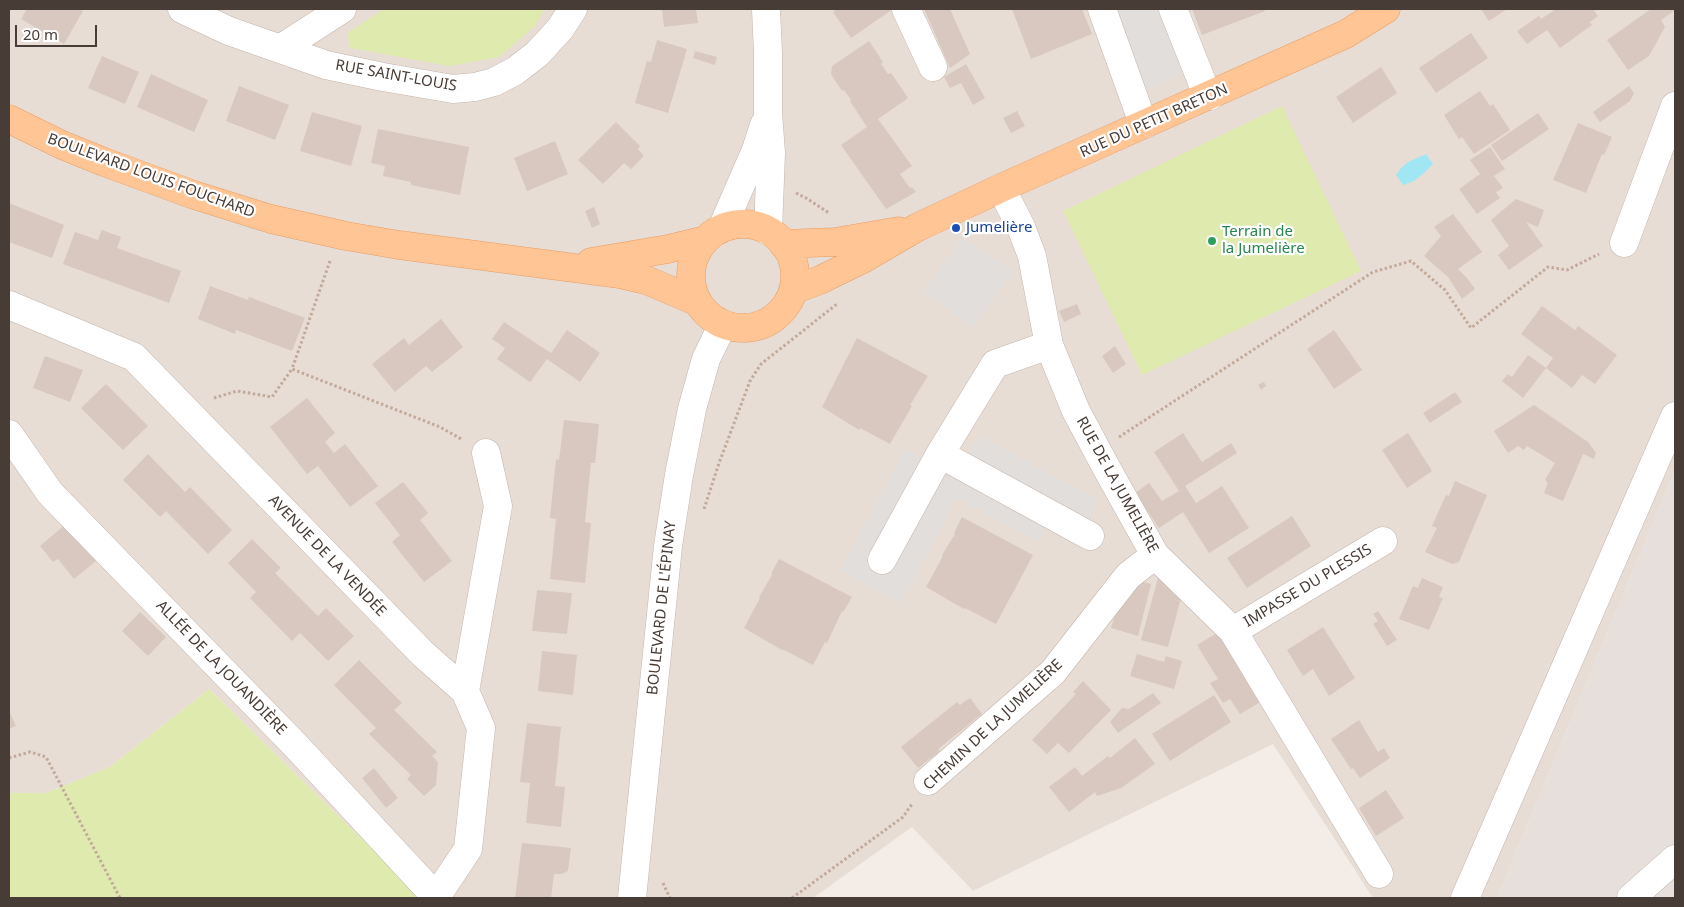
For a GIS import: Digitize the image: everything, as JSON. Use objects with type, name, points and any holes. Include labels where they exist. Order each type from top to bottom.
[{"type":"main road","name":"RUE DU PETIT BRETON","points":[[792,290],[820,280],[863,259],[918,227],[1001,188],[1346,34],[1386,9]]},
{"type":"main road","name":"BOULEVARD LOUIS FOUCHARD","points":[[9,119],[62,145],[104,162],[194,195],[270,219],[346,236],[399,245],[620,274],[646,280],[698,302]]},
{"type":"main road","points":[[734,225],[758,226],[776,237],[789,254],[793,266],[792,290],[783,309],[766,322],[745,328],[723,324],[709,315],[698,302],[693,290],[692,263],[697,250],[714,234],[734,225]]},
{"type":"main road","name":"RUE DU PETIT BRETON","points":[[776,237],[835,242],[918,227]]},
{"type":"main road","name":"BOULEVARD LOUIS FOUCHARD","points":[[563,267],[661,250],[714,234]]},
{"type":"street","name":"RUE SAINT-LOUIS","points":[[182,9],[229,31],[326,64],[383,77],[453,88],[475,87],[494,82],[515,71],[537,54],[560,29],[573,9]]},
{"type":"street","points":[[280,49],[342,9]]},
{"type":"street","points":[[766,9],[769,78],[768,112],[776,237]]},
{"type":"street","points":[[906,9],[933,67]]},
{"type":"street","points":[[1102,9],[1139,112],[1146,124]]},
{"type":"street","points":[[1173,9],[1202,82],[1210,96]]},
{"type":"street","points":[[1624,243],[1675,106]]},
{"type":"street","points":[[714,234],[756,150],[768,112]]},
{"type":"street","name":"RUE DE LA JUMELIÈRE","points":[[1001,188],[1021,227],[1032,256],[1049,345],[1076,411],[1155,555],[1233,631],[1379,874]]},
{"type":"street","name":"AVENUE DE LA VENDÉE","points":[[9,305],[134,357],[423,654],[465,691],[481,728],[468,849],[437,898]]},
{"type":"street","name":"BOULEVARD DE L'ÉPINAY","points":[[632,898],[668,546],[679,475],[692,408],[704,368],[723,324]]},
{"type":"street","points":[[882,560],[940,454],[995,364],[1049,345]]},
{"type":"street","points":[[1465,898],[1675,416]]},
{"type":"street","name":"ALLÉE DE LA JOUANDIÈRE","points":[[9,434],[50,493],[298,748],[437,898]]},
{"type":"street","points":[[465,691],[498,506],[486,453]]},
{"type":"street","points":[[940,454],[1090,536]]},
{"type":"street","name":"IMPASSE DU PLESSIS","points":[[1233,631],[1383,541]]},
{"type":"street","name":"CHEMIN DE LA JUMELIÈRE","points":[[928,781],[1053,672],[1128,576],[1155,555]]},
{"type":"street","points":[[1632,898],[1675,858]]},
{"type":"path","points":[[1098,451],[1373,272],[1411,261],[1445,290],[1471,328],[1548,267],[1567,270],[1624,243]]},
{"type":"path","points":[[183,408],[237,391],[272,397],[292,369],[331,259]]},
{"type":"path","points":[[701,516],[750,381],[761,364],[839,304],[846,287],[843,268]]},
{"type":"path","points":[[292,369],[440,427],[486,453]]},
{"type":"path","points":[[9,758],[30,752],[46,757],[120,898]]},
{"type":"path","name":"CHEMIN DE LA JUMELIÈRE","points":[[792,898],[903,817],[928,781]]},
{"type":"path","points":[[661,878],[670,898]]},
{"type":"shaded area","points":[[9,9],[1675,9],[1675,470],[1497,898],[1373,898],[1273,744],[973,891],[912,827],[813,898],[422,898],[209,689],[110,767],[46,793],[9,793]]},
{"type":"shaded area","points":[[1089,9],[1188,9],[1207,61],[1122,100]]},
{"type":"shaded area","points":[[963,236],[1013,272],[973,327],[923,291]]},
{"type":"shaded area","points":[[979,436],[1099,500],[1077,542],[1046,525],[1037,541],[957,498],[901,603],[840,570],[905,449],[957,476]]},
{"type":"shaded area","points":[[1675,470],[1675,898],[1497,898]]},
{"type":"green space","points":[[384,9],[544,9],[535,26],[499,57],[449,66],[350,48],[347,33]]},
{"type":"green space","name":"Terrain de la Jumelière","points":[[1282,106],[1361,271],[1142,375],[1063,211]]},
{"type":"green space","points":[[209,689],[422,898],[9,898],[9,793],[46,793],[110,767]]},
{"type":"water","points":[[1426,154],[1433,164],[1414,181],[1403,185],[1396,175],[1401,168],[1408,162]]},
{"type":"building","points":[[27,9],[78,9],[83,11],[64,44],[21,19]]},
{"type":"building","points":[[662,9],[696,9],[698,23],[664,27]]},
{"type":"building","points":[[834,9],[893,9],[851,38],[833,12],[835,11]]},
{"type":"building","points":[[924,9],[950,9],[970,54],[950,68]]},
{"type":"building","points":[[1012,9],[1082,9],[1092,34],[1031,59]]},
{"type":"building","points":[[1192,9],[1264,9],[1265,11],[1202,35]]},
{"type":"building","points":[[1481,9],[1507,9],[1489,21]]},
{"type":"building","points":[[1556,9],[1593,9],[1598,16],[1590,22],[1592,25],[1560,48],[1547,30],[1527,44],[1517,31],[1539,16],[1541,19]]},
{"type":"building","points":[[1651,9],[1673,9],[1674,11],[1661,20],[1665,27],[1649,56],[1628,70],[1607,40]]},
{"type":"building","points":[[1471,33],[1488,58],[1436,93],[1419,68]]},
{"type":"building","points":[[657,40],[687,49],[668,113],[635,103],[647,61],[651,62]]},
{"type":"building","points":[[869,41],[883,62],[881,64],[888,74],[891,73],[908,98],[878,119],[912,166],[900,174],[910,188],[912,187],[916,192],[886,209],[841,145],[867,127],[851,100],[844,90],[842,91],[831,74],[832,66]]},
{"type":"building","points":[[695,51],[717,57],[715,65],[693,58]]},
{"type":"building","points":[[102,56],[139,72],[125,104],[88,88]]},
{"type":"building","points":[[966,64],[985,98],[973,105],[961,83],[950,88],[944,77]]},
{"type":"building","points":[[1381,67],[1397,93],[1353,123],[1336,97]]},
{"type":"building","points":[[151,74],[208,100],[194,132],[137,107]]},
{"type":"building","points":[[239,86],[289,105],[275,140],[226,121]]},
{"type":"building","points":[[1629,86],[1634,93],[1630,101],[1600,122],[1593,112]]},
{"type":"building","points":[[1480,91],[1490,106],[1493,104],[1510,130],[1474,154],[1462,137],[1459,139],[1444,115]]},
{"type":"building","points":[[1017,111],[1025,126],[1011,133],[1003,118]]},
{"type":"building","points":[[312,112],[362,126],[351,166],[300,151]]},
{"type":"building","points":[[1538,113],[1549,129],[1502,161],[1491,145]]},
{"type":"building","points":[[616,122],[640,146],[638,149],[644,156],[631,169],[624,163],[603,184],[578,160]]},
{"type":"building","points":[[1578,123],[1612,137],[1604,155],[1602,154],[1586,193],[1553,180]]},
{"type":"building","points":[[378,129],[469,147],[460,195],[411,185],[411,182],[383,176],[385,166],[371,163]]},
{"type":"building","points":[[555,141],[568,174],[527,191],[514,158]]},
{"type":"building","points":[[1490,147],[1505,169],[1494,176],[1503,188],[1496,192],[1500,198],[1477,214],[1459,189],[1480,174],[1470,160]]},
{"type":"building","points":[[1516,199],[1544,210],[1538,227],[1526,222],[1543,246],[1509,270],[1498,255],[1509,246],[1491,220]]},
{"type":"building","points":[[9,203],[64,225],[52,258],[9,242]]},
{"type":"building","points":[[594,207],[600,224],[592,228],[585,211]]},
{"type":"building","points":[[1453,214],[1482,252],[1458,269],[1475,289],[1462,299],[1448,277],[1424,256],[1441,236],[1434,227]]},
{"type":"building","points":[[102,230],[121,237],[117,248],[181,271],[169,303],[63,264],[75,232],[98,240]]},
{"type":"building","points":[[210,286],[248,300],[249,297],[305,318],[292,351],[236,330],[235,334],[198,319]]},
{"type":"building","points":[[1077,304],[1081,314],[1064,322],[1059,311]]},
{"type":"building","points":[[1542,306],[1575,330],[1578,326],[1617,355],[1595,384],[1582,375],[1572,388],[1546,368],[1553,358],[1521,334]]},
{"type":"building","points":[[441,319],[463,347],[432,372],[426,366],[395,392],[372,364],[404,338],[409,345]]},
{"type":"building","points":[[504,322],[551,353],[567,330],[600,353],[580,382],[547,359],[530,382],[497,359],[505,348],[492,339]]},
{"type":"building","points":[[1334,330],[1362,370],[1334,389],[1307,349]]},
{"type":"building","points":[[857,338],[928,376],[910,405],[912,406],[890,444],[860,428],[859,430],[822,407]]},
{"type":"building","points":[[1115,346],[1126,364],[1113,373],[1102,356]]},
{"type":"building","points":[[1528,355],[1546,368],[1523,398],[1502,381],[1508,374],[1512,377]]},
{"type":"building","points":[[45,356],[83,370],[70,402],[33,388]]},
{"type":"building","points":[[1264,382],[1266,386],[1261,390],[1258,385]]},
{"type":"building","points":[[106,384],[148,426],[123,450],[81,408]]},
{"type":"building","points":[[1455,392],[1462,402],[1430,423],[1423,413]]},
{"type":"building","points":[[307,398],[335,433],[325,442],[334,453],[345,444],[378,486],[350,507],[318,466],[307,474],[270,427]]},
{"type":"building","points":[[1534,405],[1588,442],[1596,453],[1594,459],[1583,454],[1563,501],[1544,493],[1548,483],[1545,480],[1555,463],[1527,446],[1524,450],[1518,446],[1508,453],[1494,431]]},
{"type":"building","points":[[564,420],[599,424],[595,463],[591,463],[585,522],[591,523],[585,583],[550,579],[556,519],[550,518],[556,459],[559,460]]},
{"type":"building","points":[[1183,433],[1202,462],[1231,443],[1237,453],[1185,486],[1196,503],[1222,486],[1249,528],[1209,553],[1183,512],[1159,528],[1135,493],[1149,483],[1162,501],[1179,491],[1154,452]]},
{"type":"building","points":[[1408,433],[1432,471],[1407,488],[1382,450]]},
{"type":"building","points":[[148,454],[185,492],[190,487],[232,530],[208,554],[166,511],[160,517],[123,480]]},
{"type":"building","points":[[1455,481],[1487,495],[1459,562],[1452,564],[1425,552],[1437,528],[1432,526],[1446,495],[1449,496]]},
{"type":"building","points":[[403,482],[428,513],[420,520],[452,561],[424,582],[392,542],[400,535],[375,503]]},
{"type":"building","points":[[1292,516],[1311,546],[1247,588],[1227,558]]},
{"type":"building","points":[[962,517],[1033,555],[996,624],[964,609],[926,587],[955,534]]},
{"type":"building","points":[[66,524],[96,561],[74,579],[58,559],[53,562],[40,546]]},
{"type":"building","points":[[252,539],[281,568],[275,573],[318,616],[326,608],[354,636],[328,661],[300,633],[292,641],[250,598],[256,592],[228,563]]},
{"type":"building","points":[[779,559],[852,597],[842,611],[827,643],[825,642],[813,665],[744,628]]},
{"type":"building","points":[[1158,578],[1182,594],[1168,647],[1141,640]]},
{"type":"building","points":[[1422,578],[1443,587],[1439,597],[1443,598],[1429,630],[1399,619],[1413,586],[1418,588]]},
{"type":"building","points":[[1136,580],[1151,584],[1138,636],[1111,628],[1120,600]]},
{"type":"building","points":[[537,590],[572,593],[567,634],[532,631]]},
{"type":"building","points":[[1378,611],[1397,640],[1387,646],[1373,624],[1378,621],[1373,614]]},
{"type":"building","points":[[140,612],[166,637],[148,656],[122,631]]},
{"type":"building","points":[[1323,627],[1355,678],[1329,696],[1313,669],[1303,676],[1287,650]]},
{"type":"building","points":[[1222,630],[1264,700],[1240,714],[1230,699],[1223,703],[1210,683],[1218,679],[1197,645]]},
{"type":"building","points":[[542,651],[577,655],[573,695],[538,691]]},
{"type":"building","points":[[1137,654],[1164,662],[1166,656],[1182,661],[1174,689],[1130,676]]},
{"type":"building","points":[[359,660],[402,703],[394,710],[437,752],[432,756],[438,762],[436,785],[424,796],[407,779],[411,775],[369,734],[376,728],[334,685]]},
{"type":"building","points":[[1083,681],[1111,710],[1069,753],[1058,743],[1047,754],[1032,740],[1076,694],[1073,692]]},
{"type":"building","points":[[1153,693],[1161,703],[1118,733],[1110,722],[1122,708],[1129,709]]},
{"type":"building","points":[[1214,695],[1231,722],[1170,761],[1152,734]]},
{"type":"building","points":[[970,698],[982,714],[938,749],[940,751],[918,768],[901,747],[957,702],[960,705]]},
{"type":"building","points":[[9,711],[16,726],[9,729]]},
{"type":"building","points":[[1359,720],[1378,752],[1384,748],[1390,758],[1360,778],[1353,768],[1351,769],[1331,739]]},
{"type":"building","points":[[527,723],[561,727],[555,786],[565,787],[561,827],[526,823],[530,783],[520,782]]},
{"type":"building","points":[[1135,738],[1155,764],[1121,788],[1097,796],[1095,792],[1069,812],[1049,787],[1075,767],[1082,776],[1108,756],[1110,758]]},
{"type":"building","points":[[374,768],[398,798],[386,808],[362,778]]},
{"type":"building","points":[[1386,790],[1404,818],[1376,836],[1359,808]]},
{"type":"building","points":[[522,843],[571,848],[568,871],[562,874],[554,874],[551,898],[515,898]]},
{"type":"place","name":"Jumelière","points":[[956,228]]},
{"type":"place","name":"Terrain de la Jumelière","points":[[1212,241]]}]
